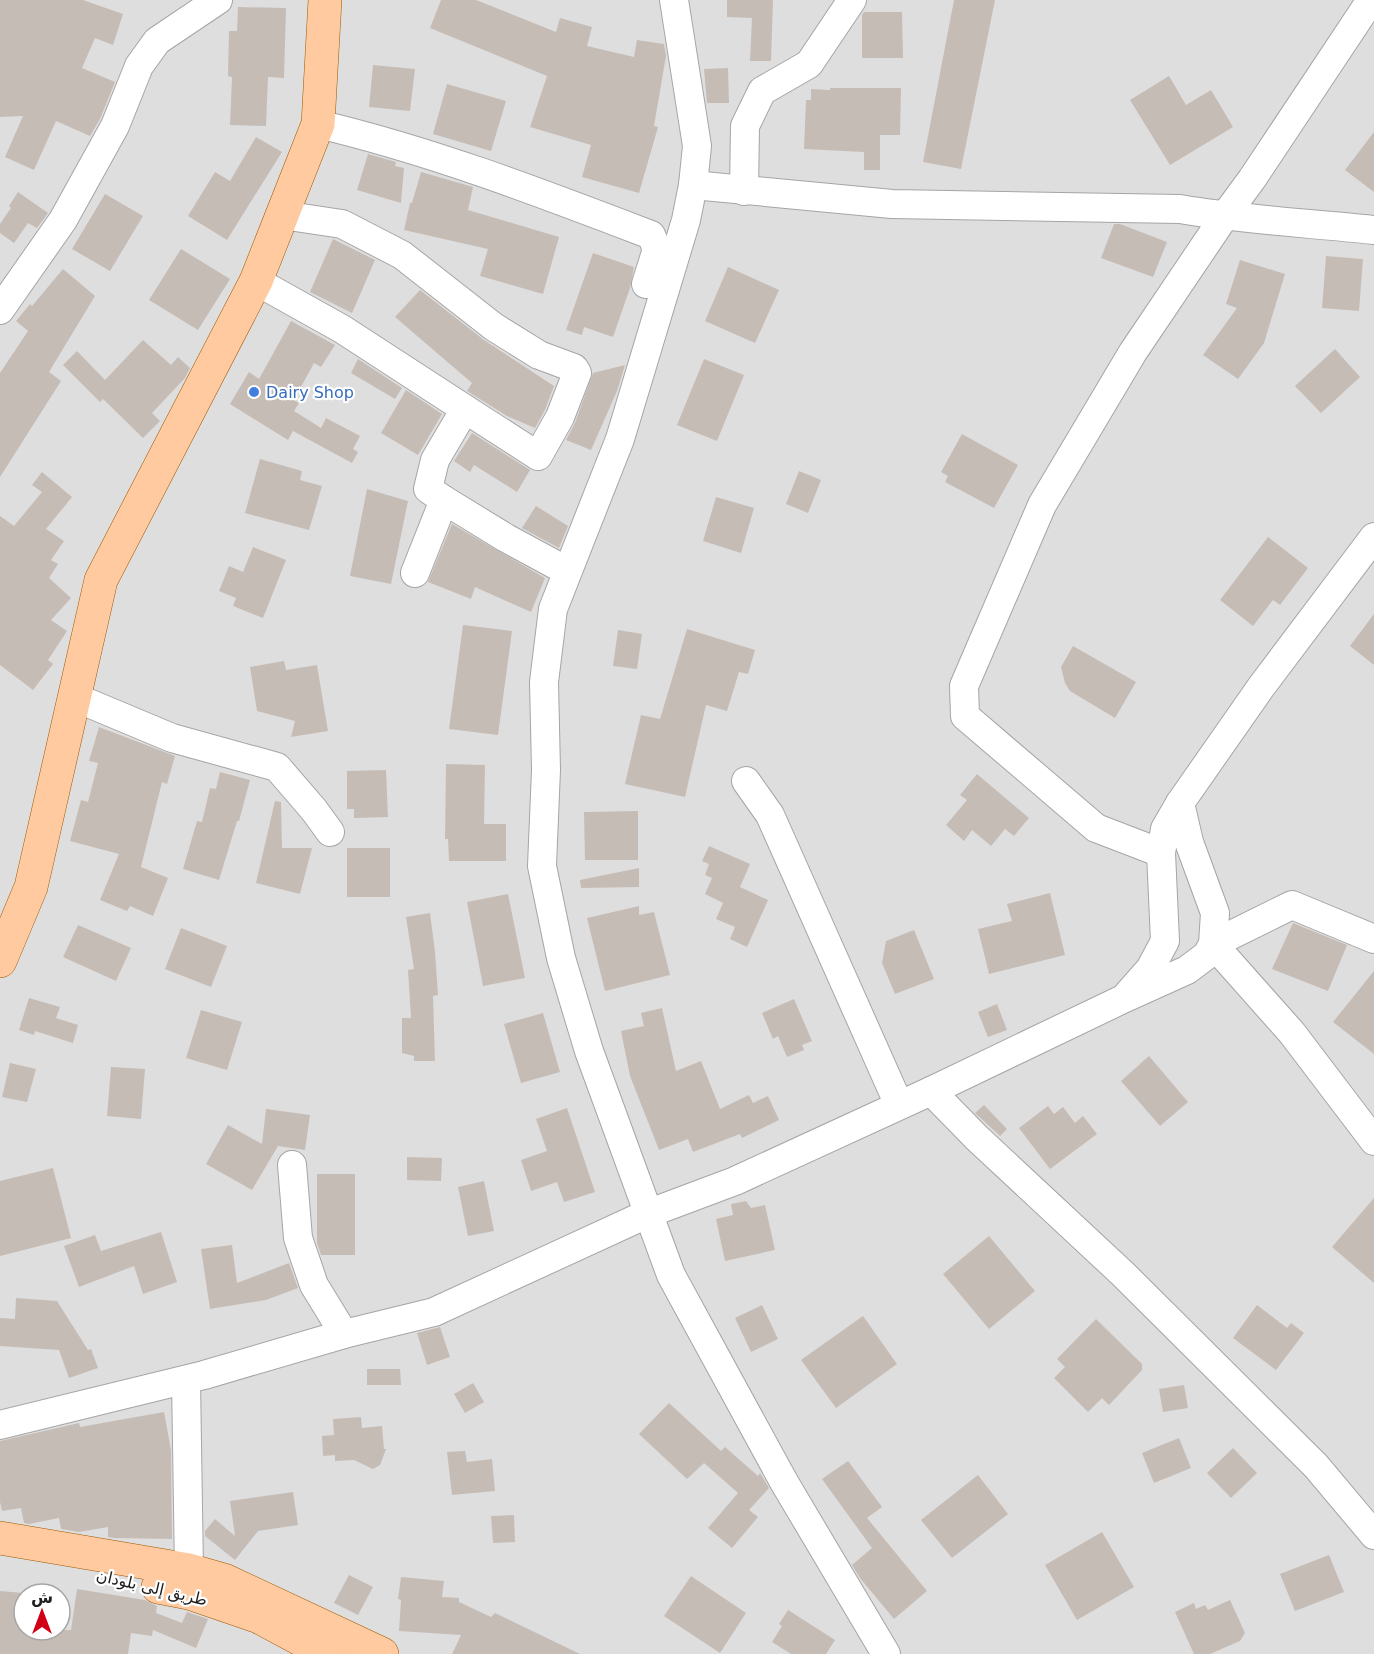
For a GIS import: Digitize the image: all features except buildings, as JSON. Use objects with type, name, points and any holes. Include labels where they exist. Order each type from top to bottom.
[{"type":"main road","points":[[0,961],[31,887],[100,580],[256,281],[318,124],[325,0]]},
{"type":"main road","points":[[0,1538],[189,1570],[225,1580],[382,1654]]},
{"type":"main road","name":"طريق إلى بلودان","points":[[0,1560],[109,1576],[189,1593],[259,1617],[328,1654]]},
{"type":"street","points":[[0,310],[63,220],[115,126],[139,66],[156,41],[218,0]]},
{"type":"street","points":[[674,0],[696,146],[693,185],[686,220],[620,439],[553,609],[544,682],[546,770],[542,866],[561,958],[589,1051],[670,1275],[784,1482],[886,1654]]},
{"type":"street","points":[[744,191],[745,126],[762,91],[809,64],[852,0]]},
{"type":"street","points":[[1161,853],[1096,828],[1078,813],[965,716],[964,686],[1042,505],[1132,352],[1252,179],[1371,0]]},
{"type":"street","points":[[318,124],[377,138],[480,171],[651,235],[657,249],[642,294],[661,300]]},
{"type":"street","points":[[693,185],[892,204],[1180,209],[1224,217],[1374,230]]},
{"type":"street","points":[[256,281],[342,329],[538,456],[560,417],[578,374],[574,368],[539,355],[494,327],[402,255],[342,224],[282,214]]},
{"type":"street","points":[[465,409],[435,460],[428,489],[506,538],[567,571]]},
{"type":"street","points":[[415,573],[444,500]]},
{"type":"street","points":[[1125,998],[1150,969],[1165,942],[1161,853],[1165,829],[1180,803],[1261,687],[1374,537]]},
{"type":"street","points":[[74,698],[172,738],[277,767],[330,832]]},
{"type":"street","points":[[746,781],[770,815],[899,1105]]},
{"type":"street","points":[[0,1425],[186,1380],[344,1334],[434,1312],[647,1214],[735,1181],[1187,970],[1207,955],[1213,944],[1215,913],[1189,842],[1180,803]]},
{"type":"street","points":[[1213,944],[1292,905],[1374,939]]},
{"type":"street","points":[[1213,944],[1292,1033],[1374,1141]]},
{"type":"street","points":[[931,1091],[977,1138],[1123,1274],[1316,1466],[1374,1535]]},
{"type":"street","points":[[292,1165],[298,1239],[314,1285],[344,1334]]},
{"type":"street","points":[[186,1380],[189,1570]]},
{"type":"shaded area","points":[[0,0],[1374,0],[1374,1654],[0,1654]]},
{"type":"place","name":"Dairy Shop","points":[[254,392]]}]
